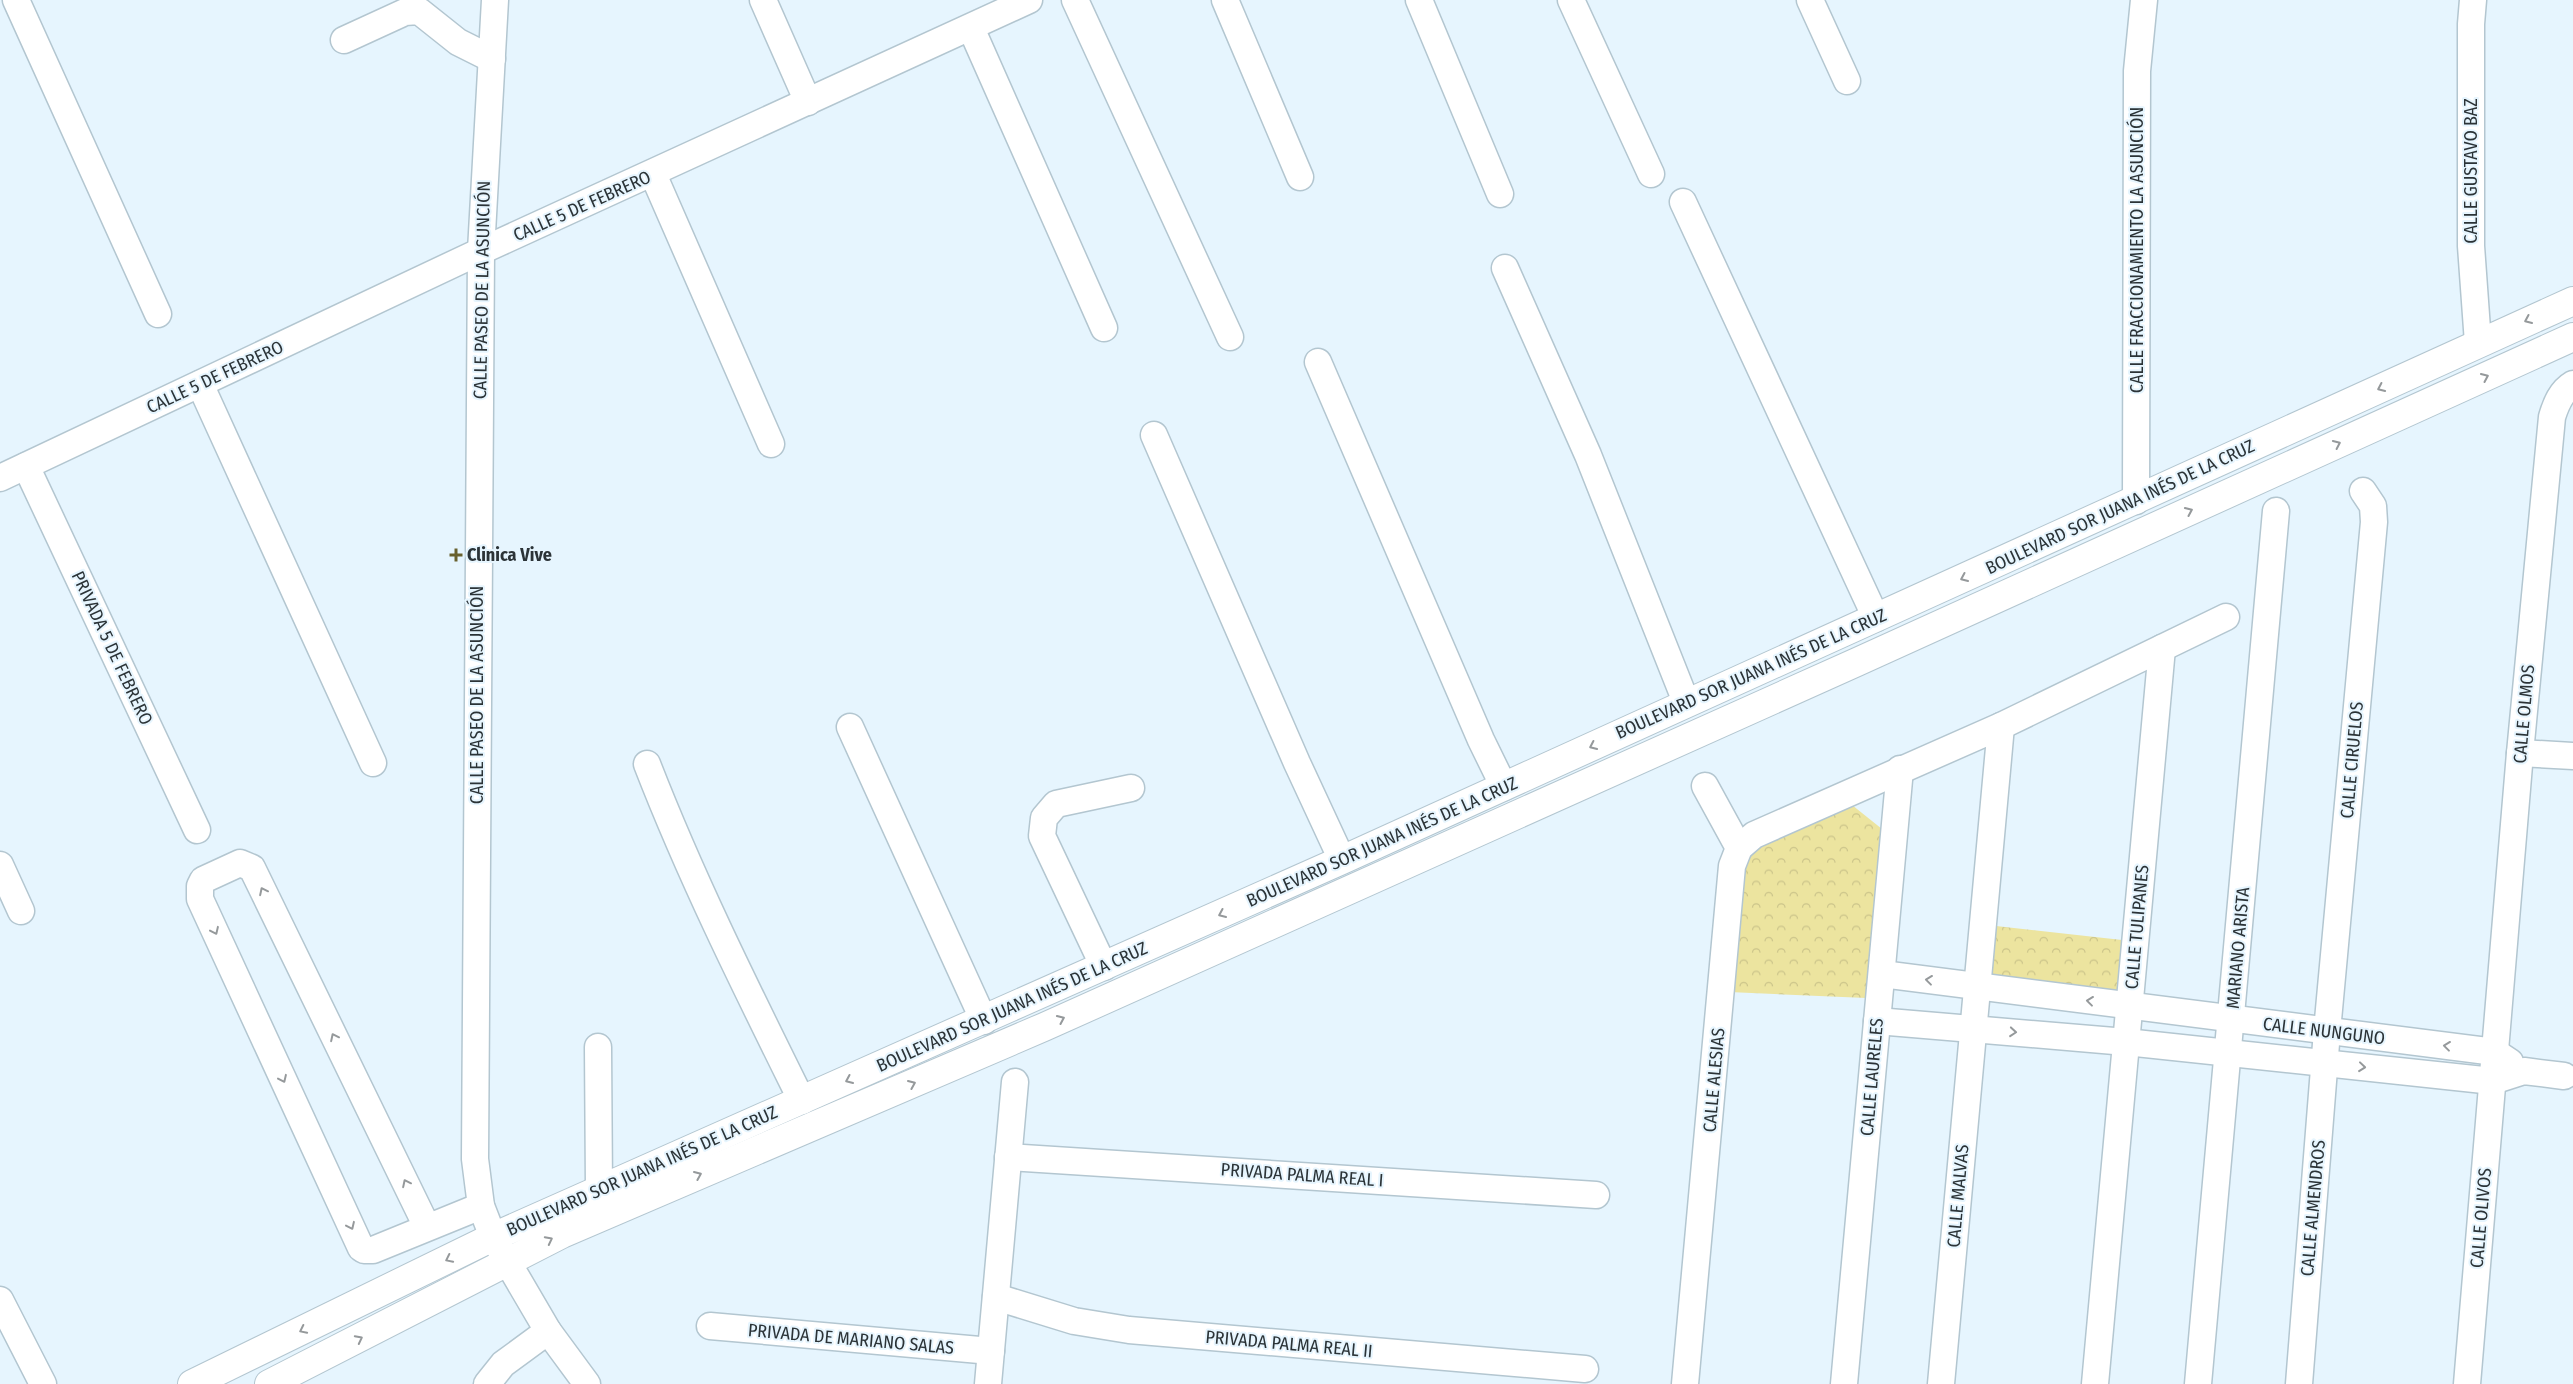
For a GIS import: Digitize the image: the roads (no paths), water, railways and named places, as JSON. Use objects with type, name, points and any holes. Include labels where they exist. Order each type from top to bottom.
[{"type":"main road","name":"BOULEVARD SOR JUANA INÉS DE LA CRUZ","points":[[192,1384],[493,1237],[984,1021],[1342,860],[1686,702],[2136,501],[2573,301]]},
{"type":"main road","name":"BOULEVARD SOR JUANA INÉS DE LA CRUZ","points":[[273,1383],[562,1234],[1044,1027],[2573,337]]},
{"type":"street","points":[[16,0],[158,314]]},
{"type":"street","name":"CALLE PASEO DE LA ASUNCIÓN","points":[[493,1237],[481,1206],[475,1159],[474,1115],[481,251],[495,0]]},
{"type":"street","points":[[763,0],[808,102]]},
{"type":"street","name":"CALLE 5 DE FEBRERO","points":[[0,478],[481,251],[653,174],[1029,0]]},
{"type":"street","points":[[1075,0],[1230,337]]},
{"type":"street","points":[[1224,0],[1300,177]]},
{"type":"street","points":[[1419,0],[1500,194]]},
{"type":"street","points":[[1571,0],[1651,174]]},
{"type":"street","points":[[1810,0],[1847,81]]},
{"type":"street","name":"CALLE FRACCIONAMIENTO LA ASUNCIÓN","points":[[2136,501],[2137,71],[2144,0]]},
{"type":"street","name":"CALLE GUSTAVO BAZ","points":[[2473,0],[2471,24],[2471,246],[2478,343]]},
{"type":"street","points":[[344,40],[405,12],[419,11],[458,42],[492,60]]},
{"type":"street","points":[[971,28],[1104,328]]},
{"type":"street","points":[[653,174],[771,444]]},
{"type":"street","points":[[1683,202],[1876,618]]},
{"type":"street","points":[[1504,268],[1588,455],[1686,702]]},
{"type":"street","points":[[1318,362],[1481,740],[1504,787]]},
{"type":"street","points":[[200,384],[373,763]]},
{"type":"street","name":"CALLE OLMOS","points":[[2495,1052],[2520,753],[2552,417],[2558,400],[2567,387],[2573,384]]},
{"type":"street","points":[[1154,434],[1297,764],[1342,860]]},
{"type":"street","name":"PRIVADA 5 DE FEBRERO","points":[[26,466],[197,830]]},
{"type":"street","name":"CALLE CIRUELOS","points":[[2327,1031],[2374,522],[2373,506],[2363,491]]},
{"type":"street","name":"MARIANO ARISTA","points":[[2198,1384],[2276,511]]},
{"type":"street","points":[[1705,786],[1739,848],[1754,835],[2001,726],[2226,617]]},
{"type":"street","name":"CALLE TULIPANES","points":[[2095,1384],[2162,648]]},
{"type":"street","points":[[1975,1008],[2001,726]]},
{"type":"street","points":[[850,727],[984,1021]]},
{"type":"street","points":[[2520,753],[2573,756]]},
{"type":"street","points":[[647,764],[668,819],[722,940],[802,1101]]},
{"type":"street","name":"CALLE LAURELES","points":[[1844,1384],[1900,769]]},
{"type":"street","points":[[1104,967],[1042,836],[1044,818],[1056,804],[1131,788]]},
{"type":"street","name":"CALLE ALESIAS","points":[[1685,1384],[1732,866],[1739,848]]},
{"type":"street","points":[[427,1227],[252,868],[240,863],[203,880],[200,886],[200,899],[361,1248],[373,1250],[481,1206]]},
{"type":"street","points":[[0,865],[21,911]]},
{"type":"street","name":"CALLE NUNGUNO","points":[[1882,974],[1975,1008],[2126,1042],[2492,1081],[2524,1071],[2564,1076]]},
{"type":"street","name":"CALLE NUNGUNO","points":[[1877,1021],[1975,1008],[2130,1006],[2495,1052],[2524,1071]]},
{"type":"street","name":"CALLE MALVAS","points":[[1941,1384],[1975,1008]]},
{"type":"street","name":"CALLE ALMENDROS","points":[[2299,1384],[2327,1031]]},
{"type":"street","points":[[598,1047],[599,1191]]},
{"type":"street","name":"CALLE OLIVOS","points":[[2467,1384],[2495,1052]]},
{"type":"street","points":[[988,1384],[1015,1082]]},
{"type":"street","name":"PRIVADA PALMA REAL I","points":[[1008,1157],[1596,1196]]},
{"type":"street","points":[[493,1237],[548,1331],[587,1384]]},
{"type":"street","name":"PRIVADA PALMA REAL II","points":[[996,1297],[1074,1321],[1129,1330],[1585,1369]]},
{"type":"street","points":[[0,1300],[42,1384]]},
{"type":"street","name":"PRIVADA DE MARIANO SALAS","points":[[710,1326],[991,1352]]},
{"type":"street","points":[[487,1384],[504,1364],[548,1331]]},
{"type":"place","name":"Clinica Vive","points":[[456,555]]}]
